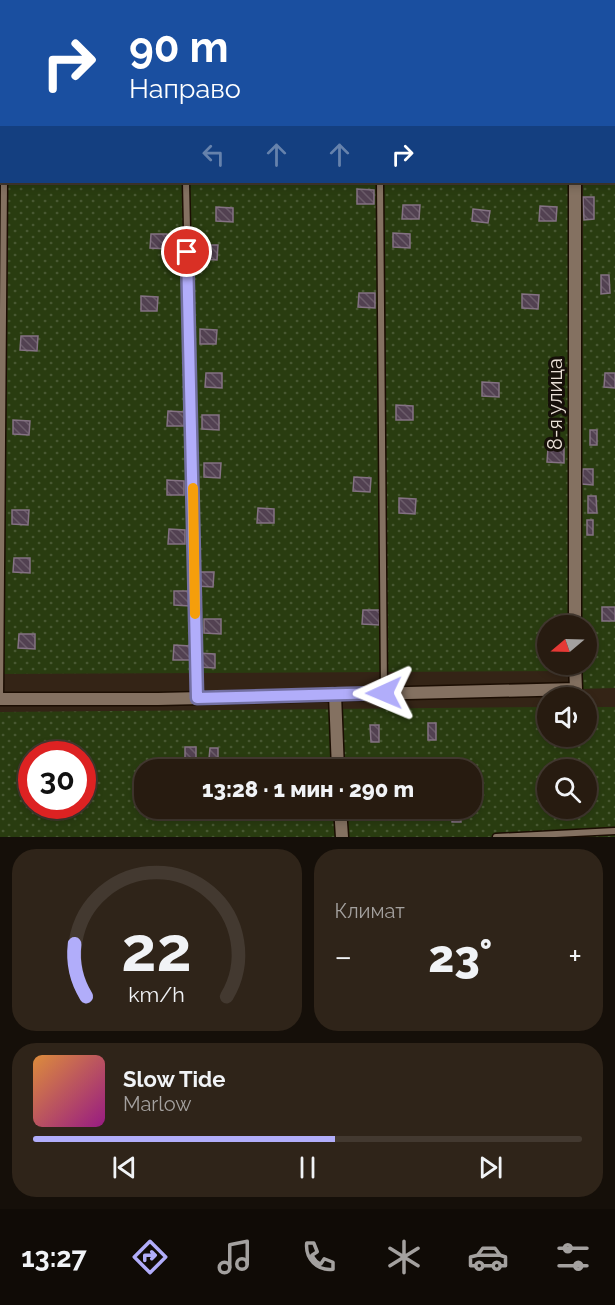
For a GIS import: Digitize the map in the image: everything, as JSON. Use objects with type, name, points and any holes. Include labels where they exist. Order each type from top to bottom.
[{"type":"street","name":"8-я улица","points":[[575,183],[575,615]]},
{"type":"street","points":[[0,699],[197,698],[576,689],[575,675]]},
{"type":"street","points":[[335,694],[338,759]]},
{"type":"street","points":[[341,819],[342,837]]},
{"type":"lane","points":[[0,699],[4,183]]},
{"type":"lane","points":[[186,183],[197,698]]},
{"type":"lane","points":[[380,183],[384,693]]},
{"type":"lane","points":[[496,837],[615,831]]},
{"type":"green space","points":[[0,183],[571,183],[572,615],[537,615],[537,671],[0,674]]},
{"type":"green space","points":[[583,183],[615,183],[615,688],[580,687],[580,675],[597,675],[597,615],[581,615]]},
{"type":"green space","points":[[537,707],[537,747],[597,747],[597,707],[615,707],[615,837],[0,837],[0,712]]},
{"type":"building","points":[[357,189],[374,190],[374,204],[357,204]]},
{"type":"building","points":[[583,197],[594,197],[594,219],[584,220]]},
{"type":"building","points":[[403,205],[420,205],[419,219],[402,219]]},
{"type":"building","points":[[540,206],[557,207],[556,221],[539,221]]},
{"type":"building","points":[[216,207],[233,208],[233,222],[216,221]]},
{"type":"building","points":[[473,209],[490,211],[488,223],[472,221]]},
{"type":"building","points":[[393,233],[410,234],[410,248],[393,247]]},
{"type":"building","points":[[151,234],[167,234],[167,249],[150,248]]},
{"type":"building","points":[[201,245],[218,245],[217,260],[200,259]]},
{"type":"building","points":[[601,275],[609,275],[610,293],[601,294]]},
{"type":"building","points":[[359,293],[375,293],[375,308],[358,307]]},
{"type":"building","points":[[522,294],[539,295],[538,309],[522,308]]},
{"type":"building","points":[[141,296],[158,297],[157,311],[141,311]]},
{"type":"building","points":[[200,329],[217,330],[216,344],[200,344]]},
{"type":"building","points":[[21,336],[38,336],[37,351],[20,350]]},
{"type":"building","points":[[206,373],[222,373],[222,388],[205,387]]},
{"type":"building","points":[[605,373],[615,373],[615,388],[604,387]]},
{"type":"building","points":[[482,382],[499,383],[499,397],[482,396]]},
{"type":"building","points":[[396,405],[413,406],[413,420],[396,420]]},
{"type":"building","points":[[168,411],[185,412],[184,426],[167,426]]},
{"type":"building","points":[[202,415],[219,415],[219,430],[202,429]]},
{"type":"building","points":[[13,420],[30,421],[29,435],[13,434]]},
{"type":"building","points":[[590,430],[597,430],[597,445],[590,445]]},
{"type":"building","points":[[548,448],[564,448],[564,463],[547,462]]},
{"type":"building","points":[[204,463],[221,463],[220,478],[204,477]]},
{"type":"building","points":[[583,469],[593,469],[593,485],[582,484]]},
{"type":"building","points":[[354,477],[371,478],[370,492],[353,491]]},
{"type":"building","points":[[167,480],[184,481],[184,495],[167,495]]},
{"type":"building","points":[[588,496],[596,496],[597,513],[588,513]]},
{"type":"building","points":[[399,498],[416,499],[415,514],[399,513]]},
{"type":"building","points":[[258,508],[274,509],[274,523],[257,523]]},
{"type":"building","points":[[12,510],[29,510],[28,525],[12,524]]},
{"type":"building","points":[[587,520],[593,520],[593,535],[587,535]]},
{"type":"building","points":[[169,529],[185,530],[185,544],[168,544]]},
{"type":"building","points":[[14,558],[30,558],[30,573],[13,572]]},
{"type":"building","points":[[197,572],[214,572],[213,587],[196,586]]},
{"type":"building","points":[[174,591],[191,591],[190,606],[174,605]]},
{"type":"building","points":[[602,607],[615,607],[615,621],[602,621]]},
{"type":"building","points":[[363,610],[380,610],[379,625],[362,624]]},
{"type":"building","points":[[204,619],[221,619],[221,634],[204,633]]},
{"type":"building","points":[[19,634],[35,634],[35,649],[18,648]]},
{"type":"building","points":[[174,645],[190,646],[190,660],[173,660]]},
{"type":"building","points":[[198,653],[215,654],[215,668],[198,667]]},
{"type":"building","points":[[428,723],[436,723],[436,740],[428,740]]},
{"type":"building","points":[[370,725],[379,725],[379,742],[371,742]]},
{"type":"building","points":[[185,747],[196,747],[196,759],[185,759]]},
{"type":"building","points":[[210,748],[218,748],[218,759],[209,759]]},
{"type":"building","points":[[452,819],[461,819],[461,822],[452,822]]},
{"type":"slow traffic","points":[[193,488],[195,614]]},
{"type":"route","points":[[187,252],[197,698],[384,693]]}]
